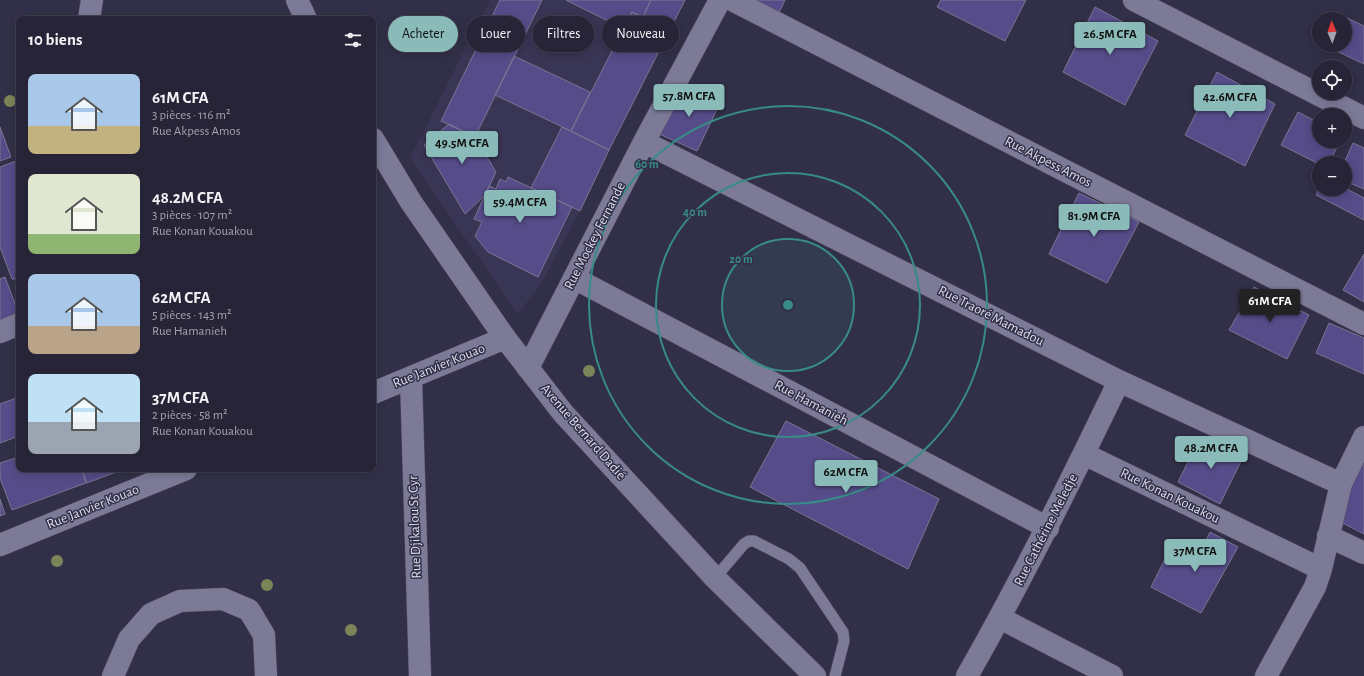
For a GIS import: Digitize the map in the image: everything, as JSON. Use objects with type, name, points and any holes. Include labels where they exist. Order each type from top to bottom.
[{"type":"street","points":[[89,16],[92,0]]},
{"type":"street","points":[[297,0],[305,16]]},
{"type":"street","name":"Rue Mockey Fernande","points":[[528,368],[644,142],[720,0]]},
{"type":"street","name":"Rue Akpess Amos","points":[[732,0],[1364,324]]},
{"type":"street","points":[[1134,0],[1364,118]]},
{"type":"street","name":"Rue Traoré Mamadou","points":[[644,142],[1119,381],[1341,484]]},
{"type":"street","name":"Avenue Bernard Dadié","points":[[376,144],[411,202],[505,338],[563,413],[716,578],[815,676]]},
{"type":"street","name":"Rue Hamanieh","points":[[574,278],[1048,528]]},
{"type":"street","points":[[0,332],[16,325]]},
{"type":"street","name":"Rue Janvier Kouao","points":[[376,392],[505,338]]},
{"type":"street","name":"Rue Djikalou St Cyr","points":[[411,378],[420,676]]},
{"type":"street","name":"Rue Cathérine Meledje","points":[[967,676],[1048,528],[1119,381]]},
{"type":"street","points":[[1266,676],[1314,587],[1321,569],[1341,484],[1364,437]]},
{"type":"street","name":"Rue Konan Kouakou","points":[[1084,454],[1321,569]]},
{"type":"street","name":"Rue Janvier Kouao","points":[[0,545],[179,472]]},
{"type":"street","points":[[1328,536],[1364,553]]},
{"type":"street","points":[[112,676],[129,639],[151,614],[180,601],[223,599],[249,610],[264,635],[266,676]]},
{"type":"street","points":[[1000,618],[1112,676]]},
{"type":"lane","points":[[716,578],[744,544],[750,541],[754,541],[789,559],[800,568],[843,632],[844,641],[835,676]]},
{"type":"shaded area","points":[[490,0],[685,0],[677,16],[602,16],[602,52],[659,52],[580,211],[546,275],[518,315],[410,158],[466,47],[466,52],[525,52],[525,16],[482,16]]},
{"type":"building","points":[[500,0],[542,0],[525,35],[525,16],[492,16]]},
{"type":"building","points":[[566,0],[651,0],[643,16],[632,12],[630,16],[602,16],[602,18]]},
{"type":"building","points":[[651,0],[685,0],[677,16],[643,16]]},
{"type":"building","points":[[750,0],[785,0],[777,17]]},
{"type":"building","points":[[941,0],[1026,0],[1005,41],[937,7]]},
{"type":"building","points":[[1095,7],[1158,41],[1125,105],[1063,72]]},
{"type":"building","points":[[632,12],[641,16],[630,16]]},
{"type":"building","points":[[1352,20],[1364,26],[1364,64],[1338,52],[1352,52]]},
{"type":"building","points":[[475,52],[517,52],[475,137],[441,121]]},
{"type":"building","points":[[611,52],[659,52],[609,150],[571,131]]},
{"type":"building","points":[[514,56],[590,92],[571,131],[495,95]]},
{"type":"building","points":[[1217,72],[1275,104],[1245,166],[1185,135]]},
{"type":"building","points":[[683,84],[720,103],[697,151],[657,133]]},
{"type":"building","points":[[1298,112],[1312,119],[1312,148],[1336,148],[1332,156],[1312,156],[1312,160],[1281,145]]},
{"type":"building","points":[[449,124],[475,137],[496,172],[485,195],[465,214],[424,145]]},
{"type":"building","points":[[0,127],[11,157],[0,161]]},
{"type":"building","points":[[562,127],[609,150],[580,211],[531,188]]},
{"type":"building","points":[[1353,143],[1364,148],[1364,189],[1352,184],[1352,156],[1347,156]]},
{"type":"building","points":[[16,161],[16,279],[12,279],[0,247],[0,167]]},
{"type":"building","points":[[508,177],[572,207],[538,277],[488,252],[475,236],[482,222],[474,219],[489,186],[496,189],[500,179],[506,182]]},
{"type":"building","points":[[1352,192],[1364,198],[1364,220],[1318,196],[1352,196]]},
{"type":"building","points":[[1079,193],[1139,222],[1107,283],[1049,254]]},
{"type":"building","points":[[1364,254],[1364,302],[1343,290]]},
{"type":"building","points":[[5,277],[16,306],[16,316],[0,328],[0,279]]},
{"type":"building","points":[[1254,287],[1309,315],[1287,359],[1229,330]]},
{"type":"building","points":[[1329,323],[1364,338],[1364,374],[1316,353]]},
{"type":"building","points":[[16,398],[16,437],[0,443],[0,404]]},
{"type":"building","points":[[786,421],[939,499],[908,569],[750,487]]},
{"type":"building","points":[[1201,436],[1243,457],[1220,504],[1178,482]]},
{"type":"building","points":[[16,458],[16,472],[82,472],[86,483],[12,510],[0,478],[0,463]]},
{"type":"building","points":[[1364,461],[1364,534],[1333,518]]},
{"type":"building","points":[[83,472],[116,472],[87,483]]},
{"type":"building","points":[[0,499],[5,514],[0,516]]},
{"type":"building","points":[[1210,532],[1238,547],[1201,613],[1151,587],[1171,547],[1198,558]]}]
